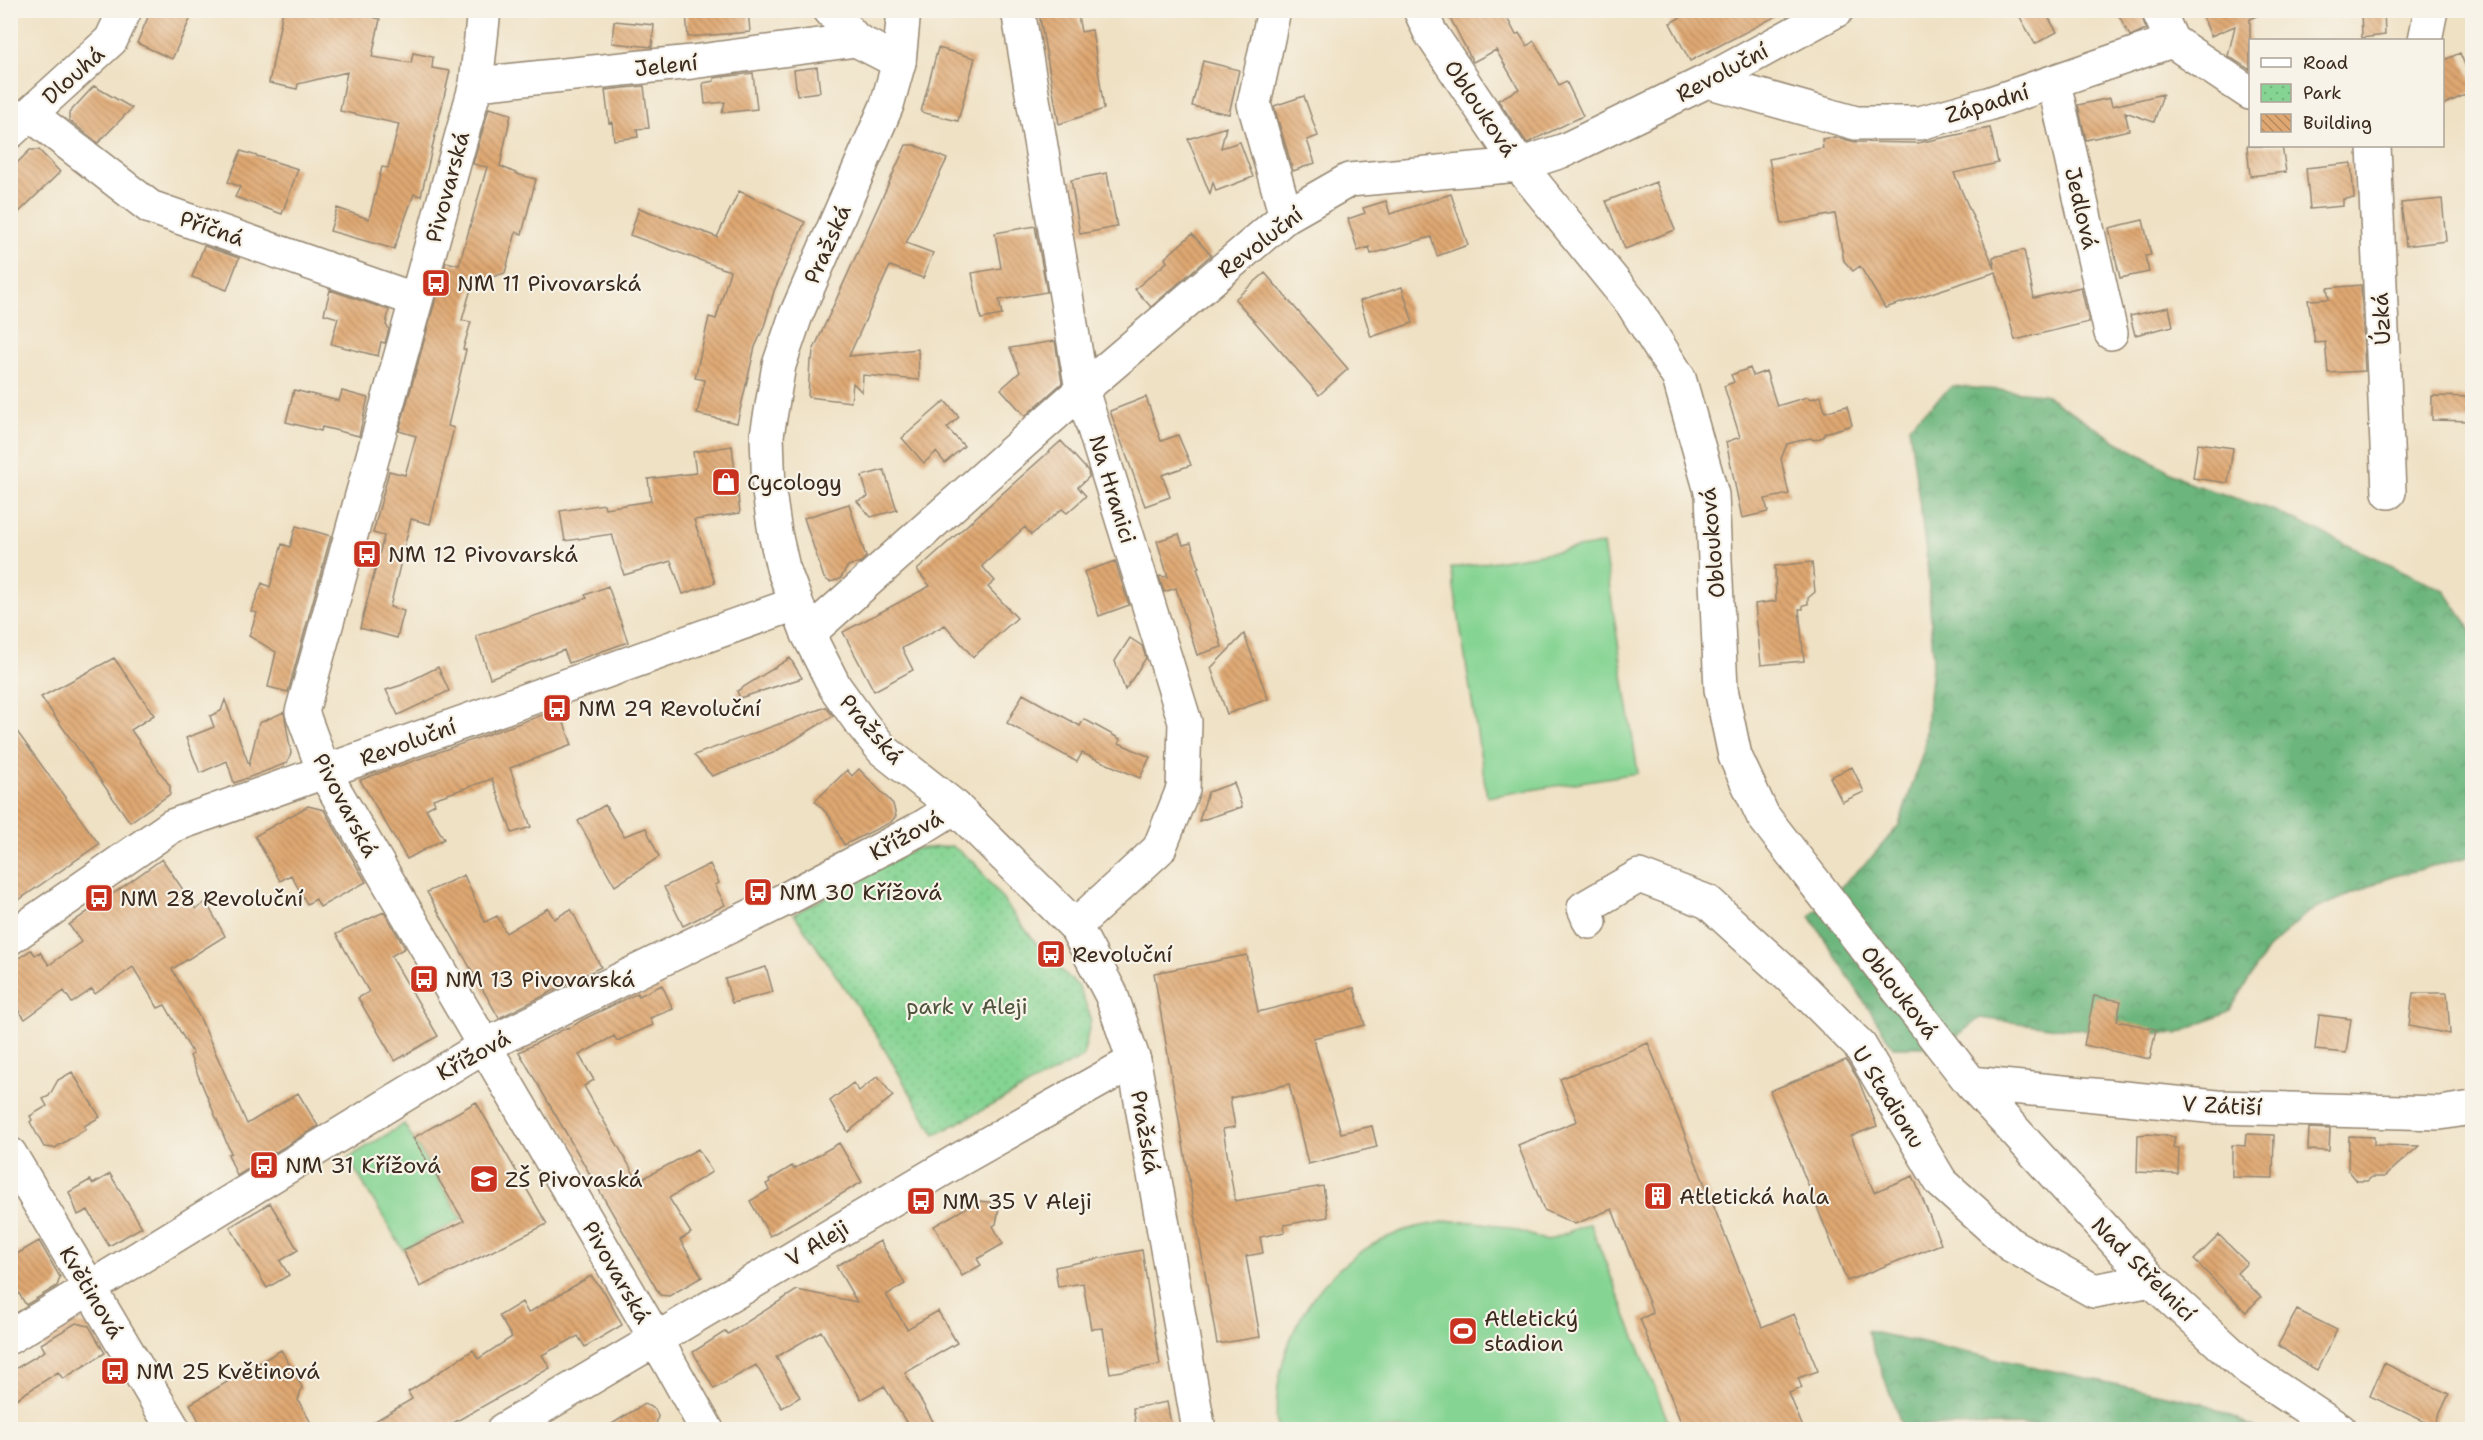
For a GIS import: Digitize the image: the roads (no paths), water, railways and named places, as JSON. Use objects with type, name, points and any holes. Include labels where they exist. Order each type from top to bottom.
[{"type":"street","name":"Dlouhá","points":[[20,123],[111,40],[125,10]]},
{"type":"street","name":"Pivovarská","points":[[484,10],[476,84],[302,712],[324,772],[656,1338],[707,1430]]},
{"type":"street","points":[[830,10],[856,40],[899,62]]},
{"type":"street","name":"Pražská","points":[[904,10],[899,62],[887,105],[796,315],[779,366],[767,435],[769,492],[775,533],[795,604],[835,687],[883,750],[955,807],[1075,926],[1111,994],[1134,1060],[1199,1430]]},
{"type":"street","name":"Na Hranici","points":[[1018,10],[1082,390],[1185,722],[1183,789],[1159,849],[1075,926]]},
{"type":"street","points":[[1274,10],[1254,104],[1286,216]]},
{"type":"street","name":"Oblouková","points":[[1420,10],[1430,32],[1519,165],[1633,305],[1679,378],[1712,495],[1721,689],[1736,756],[1763,816],[1971,1083]]},
{"type":"street","name":"Revoluční","points":[[808,634],[1082,390],[1286,216],[1349,180],[1519,165],[1565,150],[1707,81],[1837,10]]},
{"type":"street","points":[[2158,10],[2172,41],[2249,92]]},
{"type":"street","points":[[2424,39],[2431,10]]},
{"type":"street","name":"Jelení","points":[[476,84],[692,62],[856,40]]},
{"type":"street","name":"Západní","points":[[1707,81],[1856,123],[1920,123],[2054,83],[2172,41]]},
{"type":"street","name":"Jedlová","points":[[2054,83],[2111,333]]},
{"type":"street","name":"Příčná","points":[[20,123],[150,207],[416,300]]},
{"type":"street","name":"Úzká","points":[[2374,147],[2389,492]]},
{"type":"street","name":"Revoluční","points":[[10,938],[172,826],[795,604]]},
{"type":"street","name":"Křížová","points":[[10,1337],[484,1046],[788,898],[923,827],[955,807]]},
{"type":"street","name":"U Stadionu","points":[[1590,922],[1584,908],[1639,876],[1708,903],[1804,990],[1860,1046],[1941,1182],[2011,1245],[2094,1291],[2151,1280]]},
{"type":"street","name":"V Aleji","points":[[503,1430],[955,1162],[1134,1060]]},
{"type":"street","name":"V Zátiší","points":[[1971,1083],[2217,1107],[2440,1113],[2472,1107]]},
{"type":"street","name":"Nad Střelnicí","points":[[1971,1083],[2151,1280],[2249,1370],[2340,1430]]},
{"type":"street","name":"Květinová","points":[[10,1154],[174,1430]]},
{"type":"place","name":"NM 11 Pivovarská","points":[[436,283]]},
{"type":"place","name":"Cycology","points":[[726,482]]},
{"type":"place","name":"NM 12 Pivovarská","points":[[367,554]]},
{"type":"place","name":"NM 29 Revoluční","points":[[557,708]]},
{"type":"place","name":"NM 30 Křížová","points":[[758,892]]},
{"type":"place","name":"NM 28 Revoluční","points":[[99,898]]},
{"type":"place","name":"Revoluční","points":[[1051,954]]},
{"type":"place","name":"NM 13 Pivovarská","points":[[424,979]]},
{"type":"place","name":"NM 31 Křížová","points":[[264,1165]]},
{"type":"place","name":"ZŠ Pivovaská","points":[[484,1179]]},
{"type":"place","name":"Atletická hala","points":[[1658,1196]]},
{"type":"place","name":"NM 35 V Aleji","points":[[921,1201]]},
{"type":"place","name":"Atletický stadion","points":[[1463,1331]]},
{"type":"place","name":"NM 25 Květinová","points":[[115,1371]]},
{"type":"park label","name":"park v Aleji","points":[[967,1006]]}]
